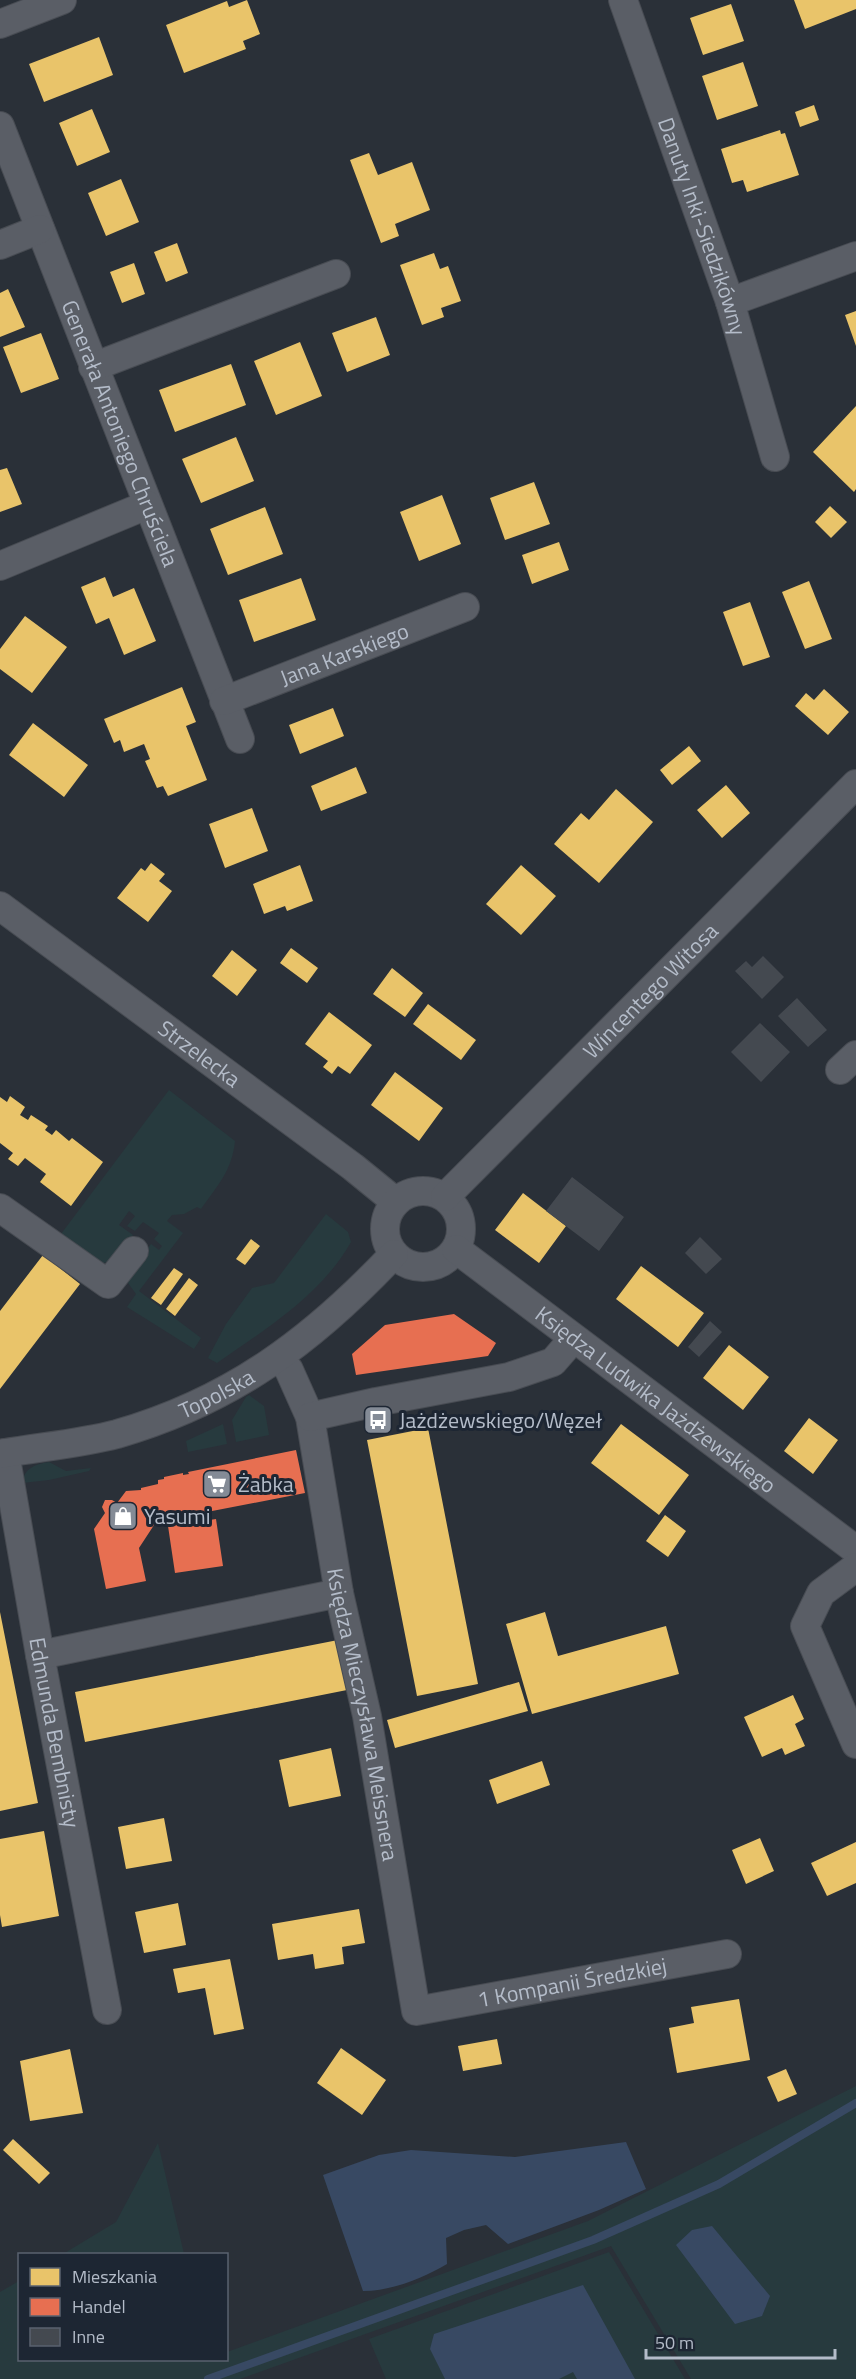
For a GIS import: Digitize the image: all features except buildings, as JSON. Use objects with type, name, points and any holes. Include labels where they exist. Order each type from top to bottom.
[{"type":"street","points":[[0,24],[62,0]]},
{"type":"street","name":"Danuty Inki-Siedzikówny","points":[[623,0],[730,302],[775,456]]},
{"type":"street","name":"Generała Antoniego Chruściela","points":[[0,126],[240,739]]},
{"type":"street","points":[[0,245],[40,229]]},
{"type":"street","points":[[730,302],[856,256]]},
{"type":"street","points":[[93,367],[336,274]]},
{"type":"street","points":[[0,566],[147,505]]},
{"type":"street","name":"Jana Karskiego","points":[[224,701],[465,607]]},
{"type":"street","name":"Wincentego Witosa","points":[[445,1197],[856,784]]},
{"type":"street","name":"Strzelecka","points":[[0,906],[353,1167],[396,1202]]},
{"type":"street","points":[[414,1191],[425,1191],[445,1197],[454,1206],[459,1216],[461,1238],[456,1249],[448,1258],[426,1268],[414,1267],[403,1262],[394,1254],[385,1233],[389,1211],[396,1202],[414,1191]]},
{"type":"street","points":[[0,1208],[108,1284],[134,1251]]},
{"type":"street","name":"Księdza Ludwika Jażdżewskiego","points":[[456,1249],[856,1550]]},
{"type":"street","name":"Topolska","points":[[3,1453],[116,1434],[183,1412],[224,1393],[279,1358],[310,1333],[374,1276],[394,1254]]},
{"type":"street","points":[[310,1417],[376,1401],[508,1377],[553,1362],[573,1339]]},
{"type":"street","name":"Księdza Mieczysława Meissnera","points":[[279,1358],[289,1370],[310,1417],[339,1593],[367,1716],[417,2012]]},
{"type":"street","name":"Edmunda Bembnisty","points":[[3,1453],[7,1517],[40,1655],[107,2010]]},
{"type":"street","points":[[856,1567],[821,1593],[804,1626],[856,1743]]},
{"type":"street","points":[[40,1655],[339,1593]]},
{"type":"street","name":"1 Kompanii Średzkiej","points":[[417,2012],[726,1954]]},
{"type":"green space","points":[[169,1090],[235,1141],[227,1170],[201,1209],[197,1207],[184,1214],[172,1215],[167,1221],[183,1233],[139,1291],[201,1338],[194,1349],[127,1307],[136,1294],[128,1283],[129,1277],[132,1277],[142,1264],[138,1261],[151,1244],[159,1250],[162,1246],[154,1239],[159,1233],[143,1222],[135,1231],[127,1226],[135,1216],[129,1211],[119,1225],[133,1235],[114,1260],[100,1264],[61,1234]]},
{"type":"green space","points":[[326,1214],[348,1232],[351,1242],[339,1261],[308,1295],[273,1324],[217,1363],[208,1358],[226,1324],[252,1288],[274,1283]]},
{"type":"green space","points":[[249,1395],[264,1406],[269,1435],[236,1442],[232,1420]]},
{"type":"green space","points":[[223,1424],[227,1444],[188,1452],[186,1441]]},
{"type":"green space","points":[[49,1462],[66,1471],[91,1468],[89,1471],[49,1480],[22,1483],[28,1470]]},
{"type":"green space","points":[[856,2086],[856,2379],[691,2379],[611,2246],[240,2379],[0,2379],[0,2292],[18,2282],[18,2361],[228,2361],[228,2352],[588,2221]]},
{"type":"green space","points":[[158,2143],[184,2253],[65,2253],[116,2222]]},
{"type":"green space","points":[[609,2252],[685,2379],[386,2379],[369,2339]]},
{"type":"water","points":[[626,2142],[646,2189],[599,2210],[508,2244],[486,2225],[464,2230],[446,2238],[447,2264],[407,2283],[385,2289],[363,2291],[323,2175],[379,2155],[411,2150],[515,2157]]},
{"type":"water","points":[[712,2226],[770,2296],[762,2316],[735,2324],[676,2245],[692,2230]]},
{"type":"water","points":[[583,2285],[635,2379],[577,2379],[573,2372],[559,2379],[445,2379],[430,2349],[434,2334]]},
{"type":"waterway","points":[[208,2379],[593,2240],[719,2184],[856,2103]]},
{"type":"place","name":"Jażdżewskiego/Węzeł","points":[[378,1420]]},
{"type":"place","name":"Żabka","points":[[217,1484]]},
{"type":"place","name":"Yasumi","points":[[123,1516]]}]
